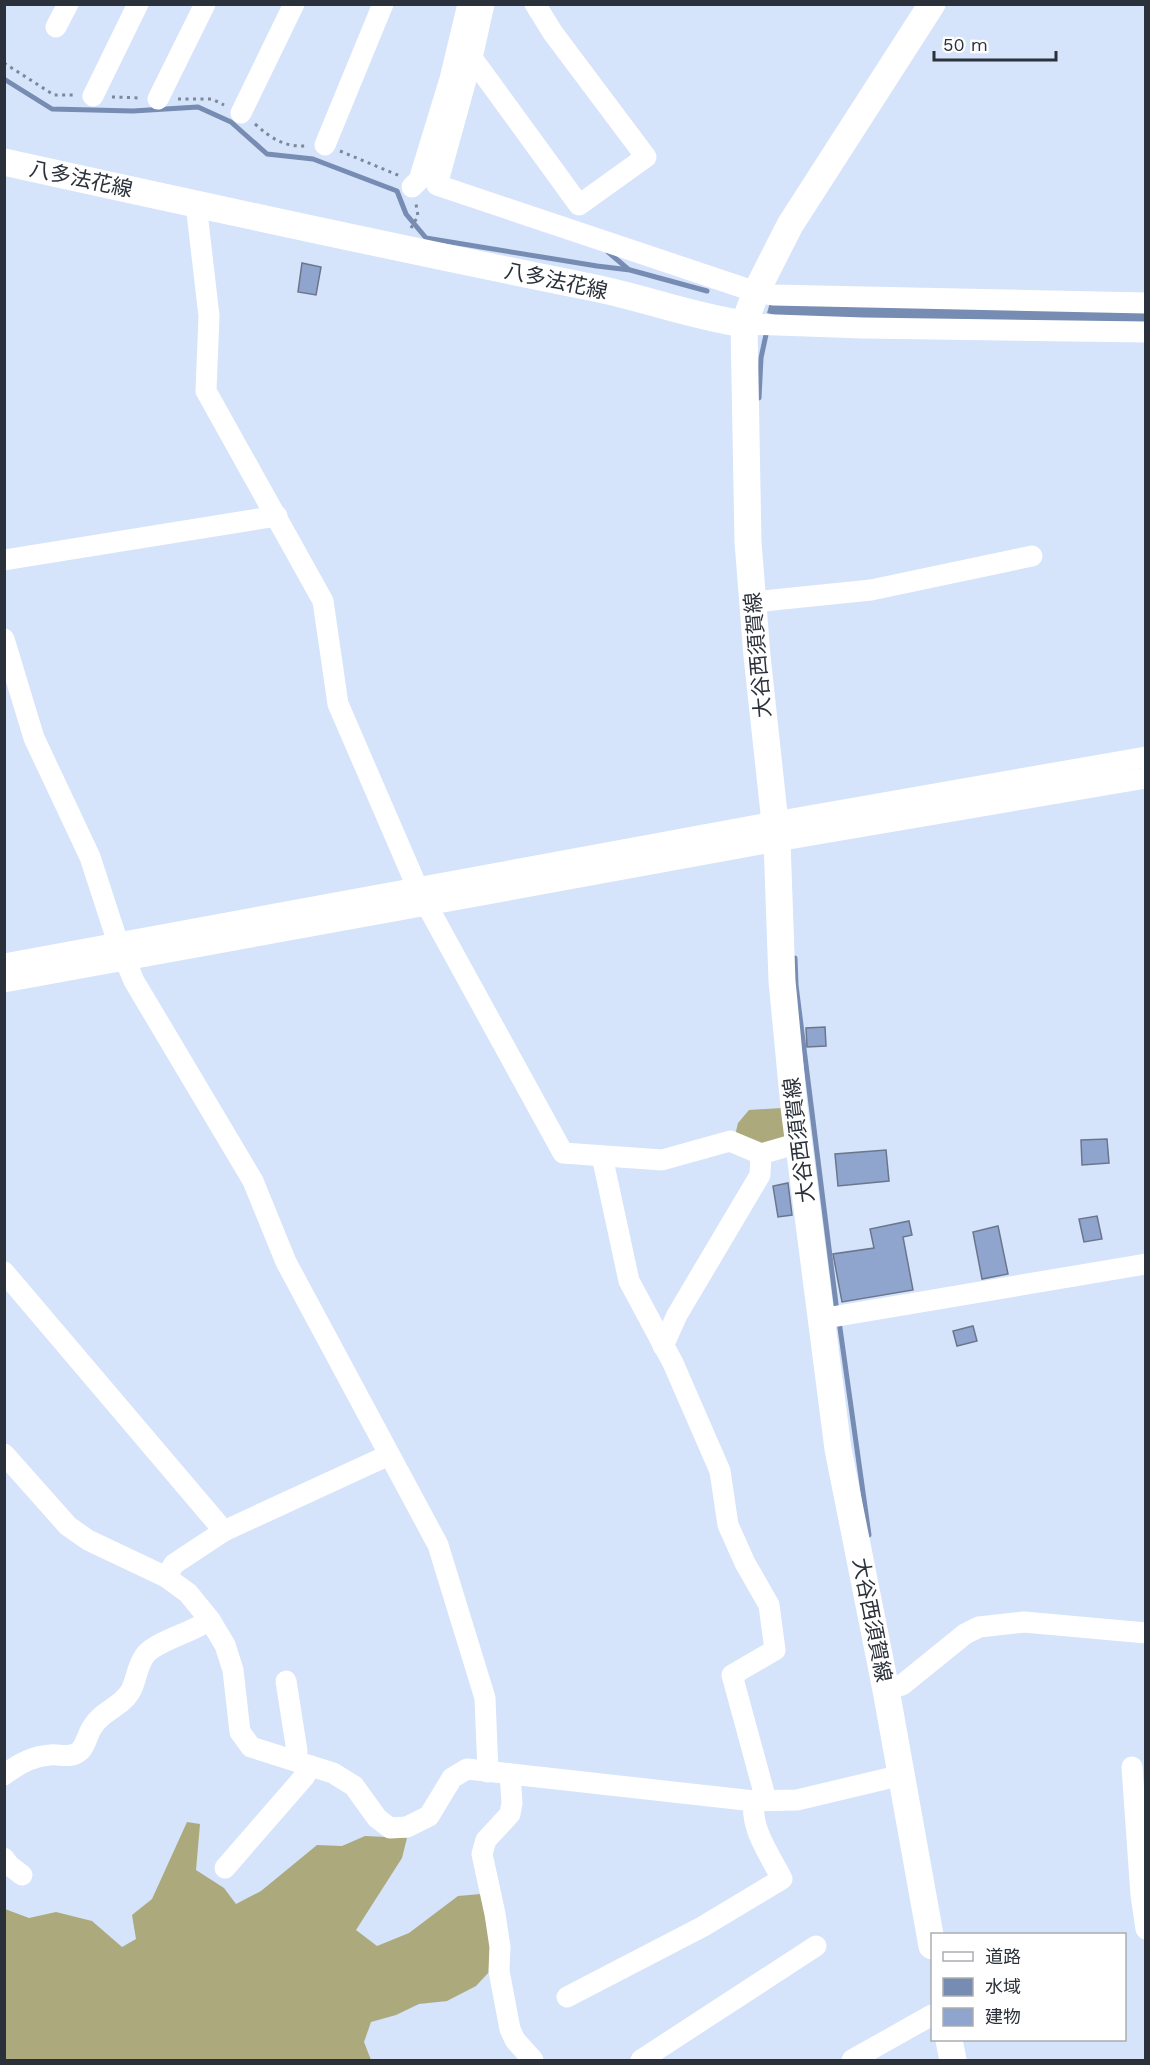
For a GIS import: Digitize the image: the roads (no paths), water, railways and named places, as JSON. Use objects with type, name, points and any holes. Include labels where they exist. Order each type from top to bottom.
[{"type":"main road","points":[[744,324],[756,292],[789,225],[932,4]]},
{"type":"main road","name":"八多法花線","points":[[4,162],[463,262],[596,288],[711,319],[744,324]]},
{"type":"main road","name":"大谷西須賀線","points":[[744,324],[748,542],[776,831],[782,981],[799,1143],[838,1449],[886,1690],[931,1935]]},
{"type":"main road","points":[[949,2041],[953,2061]]},
{"type":"street","points":[[56,27],[68,4]]},
{"type":"street","points":[[93,96],[138,4]]},
{"type":"street","points":[[158,99],[205,4]]},
{"type":"street","points":[[241,113],[294,4]]},
{"type":"street","points":[[325,145],[383,4]]},
{"type":"street","points":[[412,187],[419,180],[443,101],[468,4]]},
{"type":"street","points":[[484,4],[437,185],[756,292],[773,295],[1146,303]]},
{"type":"street","points":[[471,58],[579,205],[646,158],[553,33],[535,4]]},
{"type":"street","points":[[196,204],[209,316],[206,391],[322,601],[338,704],[423,897],[563,1154],[662,1160],[730,1141],[761,1155],[799,1143]]},
{"type":"street","points":[[744,324],[1146,332]]},
{"type":"street","points":[[4,560],[277,516]]},
{"type":"street","points":[[753,602],[871,590],[1032,556]]},
{"type":"street","points":[[4,639],[34,738],[90,857],[121,952],[134,981],[253,1181],[286,1262],[438,1545],[485,1698],[499,1773],[512,1803],[510,1814],[486,1840],[482,1854],[495,1914],[500,1947],[499,1971],[510,2029],[514,2040],[533,2061]]},
{"type":"street","points":[[4,982],[121,952],[776,831],[1146,757]]},
{"type":"street","points":[[776,831],[1146,778]]},
{"type":"street","points":[[4,964],[121,952]]},
{"type":"street","points":[[663,1346],[677,1315],[760,1175],[761,1155]]},
{"type":"street","points":[[567,1997],[702,1927],[782,1879],[755,1828],[752,1814],[760,1801],[732,1675],[776,1650],[769,1605],[745,1563],[728,1525],[720,1471],[663,1346],[629,1281],[602,1156]]},
{"type":"street","points":[[820,1319],[1146,1264]]},
{"type":"street","points":[[4,1272],[224,1531]]},
{"type":"street","points":[[4,1454],[68,1526],[88,1540],[166,1577],[188,1593],[210,1620],[225,1645],[233,1670],[240,1732],[251,1747],[333,1773],[354,1786],[377,1818],[390,1828],[407,1827],[429,1816],[452,1778],[467,1770],[760,1801],[797,1800],[902,1775]]},
{"type":"street","points":[[166,1577],[174,1564],[224,1531],[389,1455]]},
{"type":"street","points":[[8,1764],[51,1754],[75,1755],[82,1749],[93,1726],[102,1716],[125,1699],[132,1690],[138,1668],[146,1654],[155,1647],[193,1631],[210,1620]]},
{"type":"street","points":[[886,1690],[902,1685],[965,1634],[979,1627],[1024,1622],[1146,1633]]},
{"type":"street","points":[[225,1868],[304,1777],[303,1764],[297,1750],[286,1681]]},
{"type":"street","points":[[1132,1767],[1141,1895],[1146,1929]]},
{"type":"street","points":[[4,1858],[22,1875]]},
{"type":"street","points":[[642,2061],[816,1946]]},
{"type":"street","points":[[852,2061],[931,2016]]},
{"type":"water","points":[[771,299],[1145,309],[1146,325],[865,320],[775,315],[767,313]]},
{"type":"waterway","points":[[4,79],[52,109],[133,111],[198,107],[231,122],[267,154],[313,159],[397,191],[406,214],[426,238],[630,270],[707,291]]},
{"type":"waterway","points":[[608,252],[628,269]]},
{"type":"waterway","points":[[759,398],[761,358],[767,330]]},
{"type":"waterway","points":[[795,958],[796,985],[837,1312]]},
{"type":"waterway","points":[[839,1321],[869,1535]]}]
